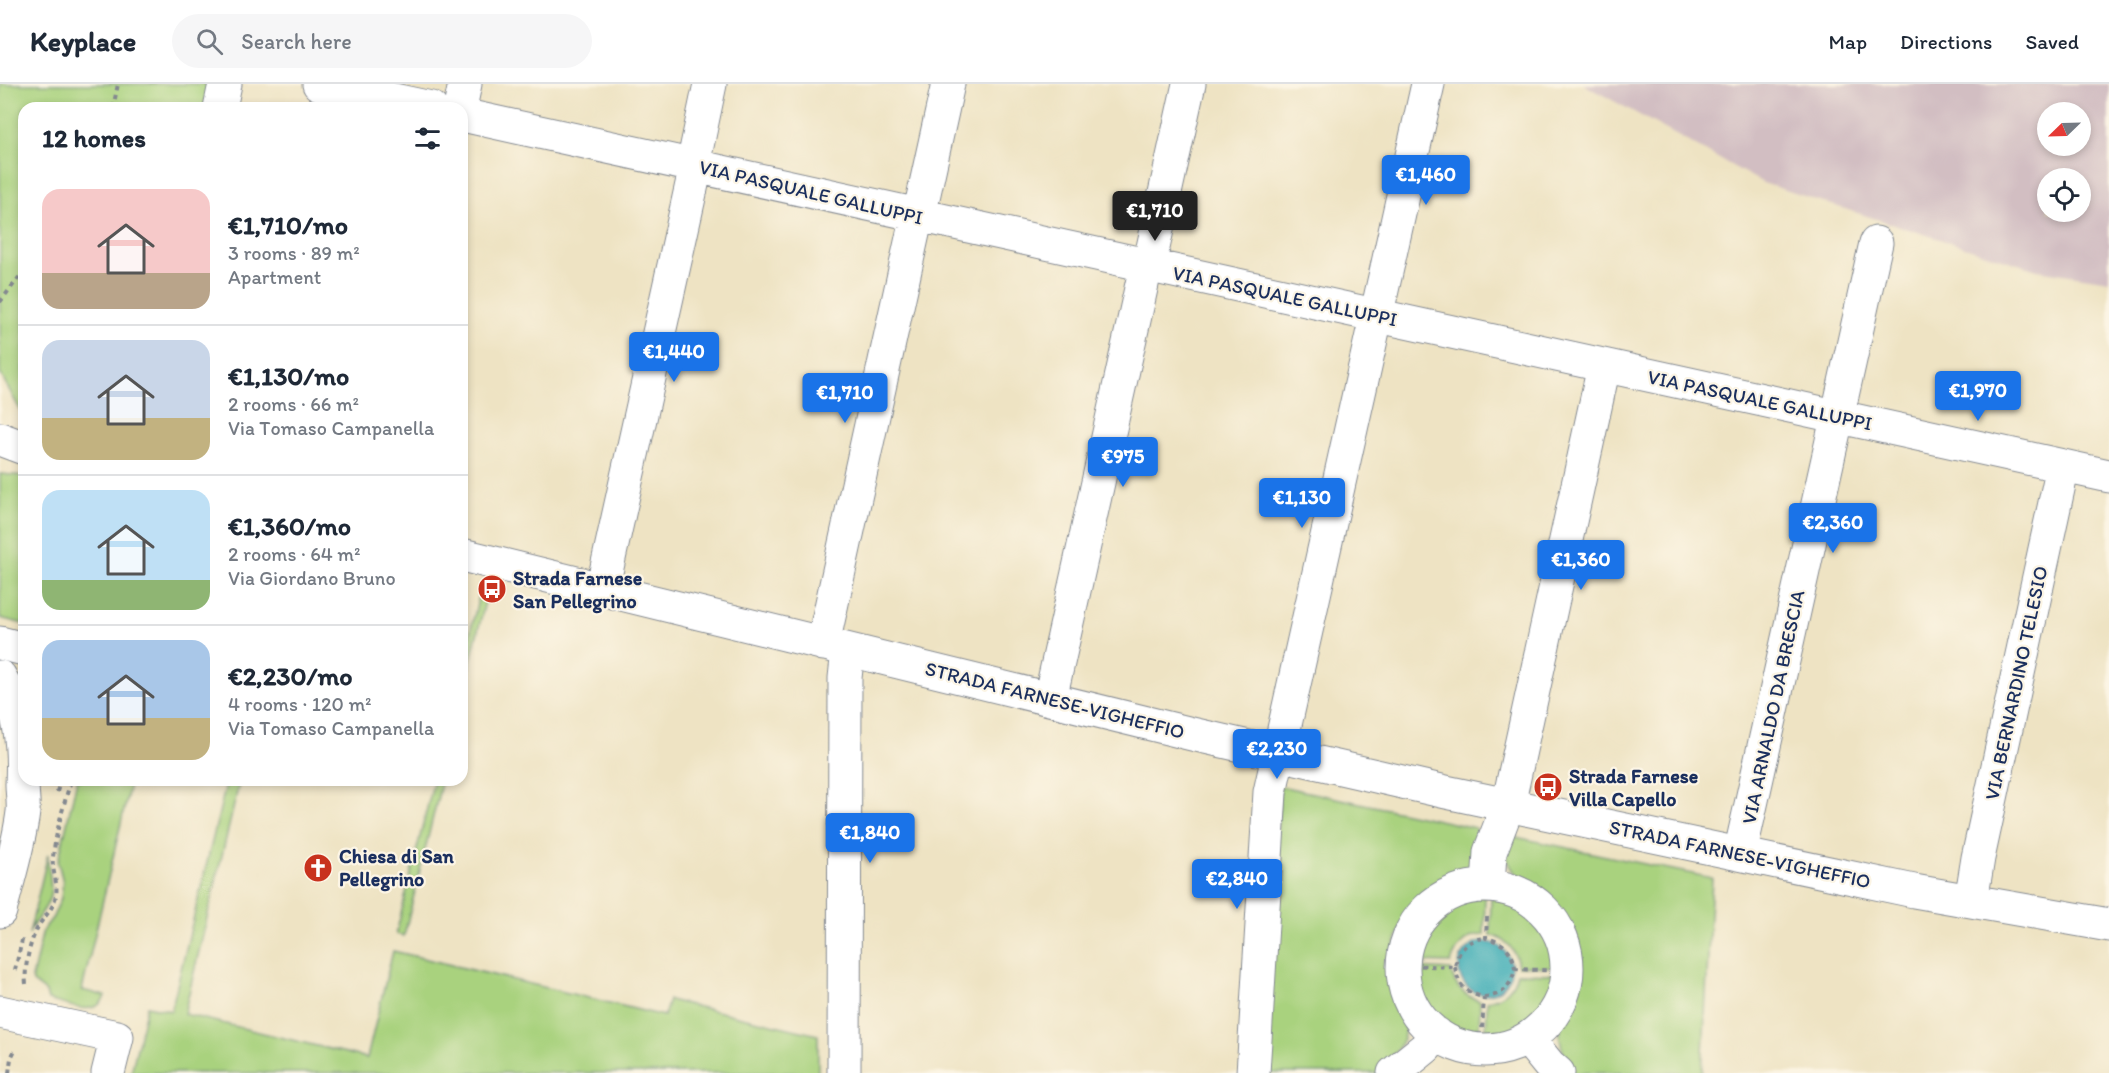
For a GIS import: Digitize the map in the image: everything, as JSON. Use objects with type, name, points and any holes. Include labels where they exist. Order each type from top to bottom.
[{"type":"street","points":[[221,102],[225,84]]},
{"type":"street","points":[[319,84],[403,102]]},
{"type":"street","points":[[602,590],[710,84]]},
{"type":"street","points":[[844,1073],[845,690],[836,647],[918,216],[948,84]]},
{"type":"street","points":[[1050,699],[1189,84]]},
{"type":"street","points":[[1253,1073],[1270,792],[1428,84]]},
{"type":"street","name":"VIA PASQUALE GALLUPPI","points":[[468,112],[918,216],[2109,476]]},
{"type":"street","name":"VIA ARNALDO DA BRESCIA","points":[[1740,854],[1876,243]]},
{"type":"street","points":[[1488,886],[1491,852],[1508,805],[1604,366]]},
{"type":"street","points":[[0,439],[18,446]]},
{"type":"street","points":[[0,448],[18,448]]},
{"type":"street","name":"VIA BERNARDINO TELESIO","points":[[1971,901],[1978,858],[2063,466]]},
{"type":"street","name":"STRADA FARNESE-VIGHEFFIO","points":[[468,556],[1278,754],[1740,854],[1971,901],[2109,925]]},
{"type":"street","points":[[0,643],[18,648]]},
{"type":"street","points":[[0,677],[14,704],[18,720]]},
{"type":"street","points":[[0,911],[21,821],[23,786]]},
{"type":"street","points":[[21,821],[25,809],[40,786]]},
{"type":"street","points":[[1488,886],[1505,888],[1520,894],[1546,912],[1562,940],[1567,955],[1568,971],[1562,995],[1552,1017],[1528,1038],[1513,1046],[1498,1050],[1466,1048],[1437,1034],[1415,1011],[1404,981],[1403,965],[1411,934],[1430,908],[1457,891],[1488,886]]},
{"type":"street","points":[[0,1012],[117,1037],[108,1073]]},
{"type":"street","points":[[1394,1073],[1437,1034]]},
{"type":"street","points":[[1528,1038],[1558,1073]]},
{"type":"path","points":[[114,102],[118,84]]},
{"type":"path","points":[[0,302],[18,279]]},
{"type":"path","points":[[9,1073],[14,1050],[34,1040],[39,1020],[43,1000],[38,992],[28,987],[26,973],[35,934],[52,907],[56,896],[53,854],[70,786]]},
{"type":"path","points":[[1486,938],[1488,886]]},
{"type":"path","points":[[1486,938],[1504,944],[1510,951],[1515,969],[1508,987],[1501,993],[1484,998],[1466,991],[1460,984],[1455,967],[1461,949],[1477,939],[1486,938]]},
{"type":"path","points":[[1403,965],[1455,967]]},
{"type":"path","points":[[1515,969],[1568,971]]},
{"type":"path","points":[[1481,1050],[1484,998]]},
{"type":"shaded area","points":[[1583,84],[2109,84],[2109,281],[2037,270],[1763,183]]},
{"type":"green space","points":[[0,84],[216,84],[212,102],[18,102],[18,406],[0,373]]},
{"type":"green space","points":[[0,474],[18,476],[18,622],[0,618]]},
{"type":"green space","points":[[480,592],[487,594],[468,672],[468,641]]},
{"type":"green space","points":[[76,786],[130,786],[82,990],[105,996],[95,1007],[72,1007],[48,1000],[46,992],[33,982],[43,930],[53,917],[61,898],[63,882],[58,862]]},
{"type":"green space","points":[[226,786],[239,786],[184,1014],[367,1058],[393,951],[664,1016],[669,1000],[818,1035],[818,1073],[131,1073],[147,1006],[171,1011]]},
{"type":"green space","points":[[433,786],[441,786],[404,936],[396,934]]},
{"type":"green space","points":[[1280,786],[1476,828],[1476,861],[1417,907],[1408,917],[1397,937],[1392,966],[1405,1031],[1397,1050],[1378,1073],[1264,1073]]},
{"type":"green space","points":[[1506,835],[1712,878],[1702,1073],[1574,1073],[1564,1054],[1560,1038],[1561,1026],[1577,993],[1581,979],[1580,951],[1573,930],[1554,902],[1539,888],[1521,878],[1510,866],[1507,857]]},
{"type":"green space","points":[[48,854],[50,896],[29,934]]},
{"type":"green space","points":[[1485,897],[1484,935],[1472,937],[1463,943],[1451,963],[1415,962],[1423,937],[1438,916],[1459,903]]},
{"type":"green space","points":[[1491,898],[1516,906],[1536,920],[1549,941],[1555,967],[1518,966],[1509,946],[1501,939],[1490,935]]},
{"type":"green space","points":[[1415,968],[1451,970],[1461,990],[1480,1001],[1479,1037],[1454,1030],[1434,1015],[1421,994]]},
{"type":"green space","points":[[1517,973],[1555,974],[1546,1000],[1532,1020],[1513,1032],[1486,1038],[1487,1001],[1507,992]]},
{"type":"water","points":[[1480,942],[1490,942],[1504,949],[1511,968],[1504,987],[1490,994],[1480,994],[1470,990],[1463,983],[1459,973],[1459,963],[1463,953],[1470,946]]},
{"type":"place","name":"Strada Farnese San Pellegrino","points":[[492,589]]},
{"type":"place","name":"Strada Farnese Villa Capello","points":[[1548,787]]},
{"type":"place","name":"Chiesa di San Pellegrino","points":[[318,868]]}]
